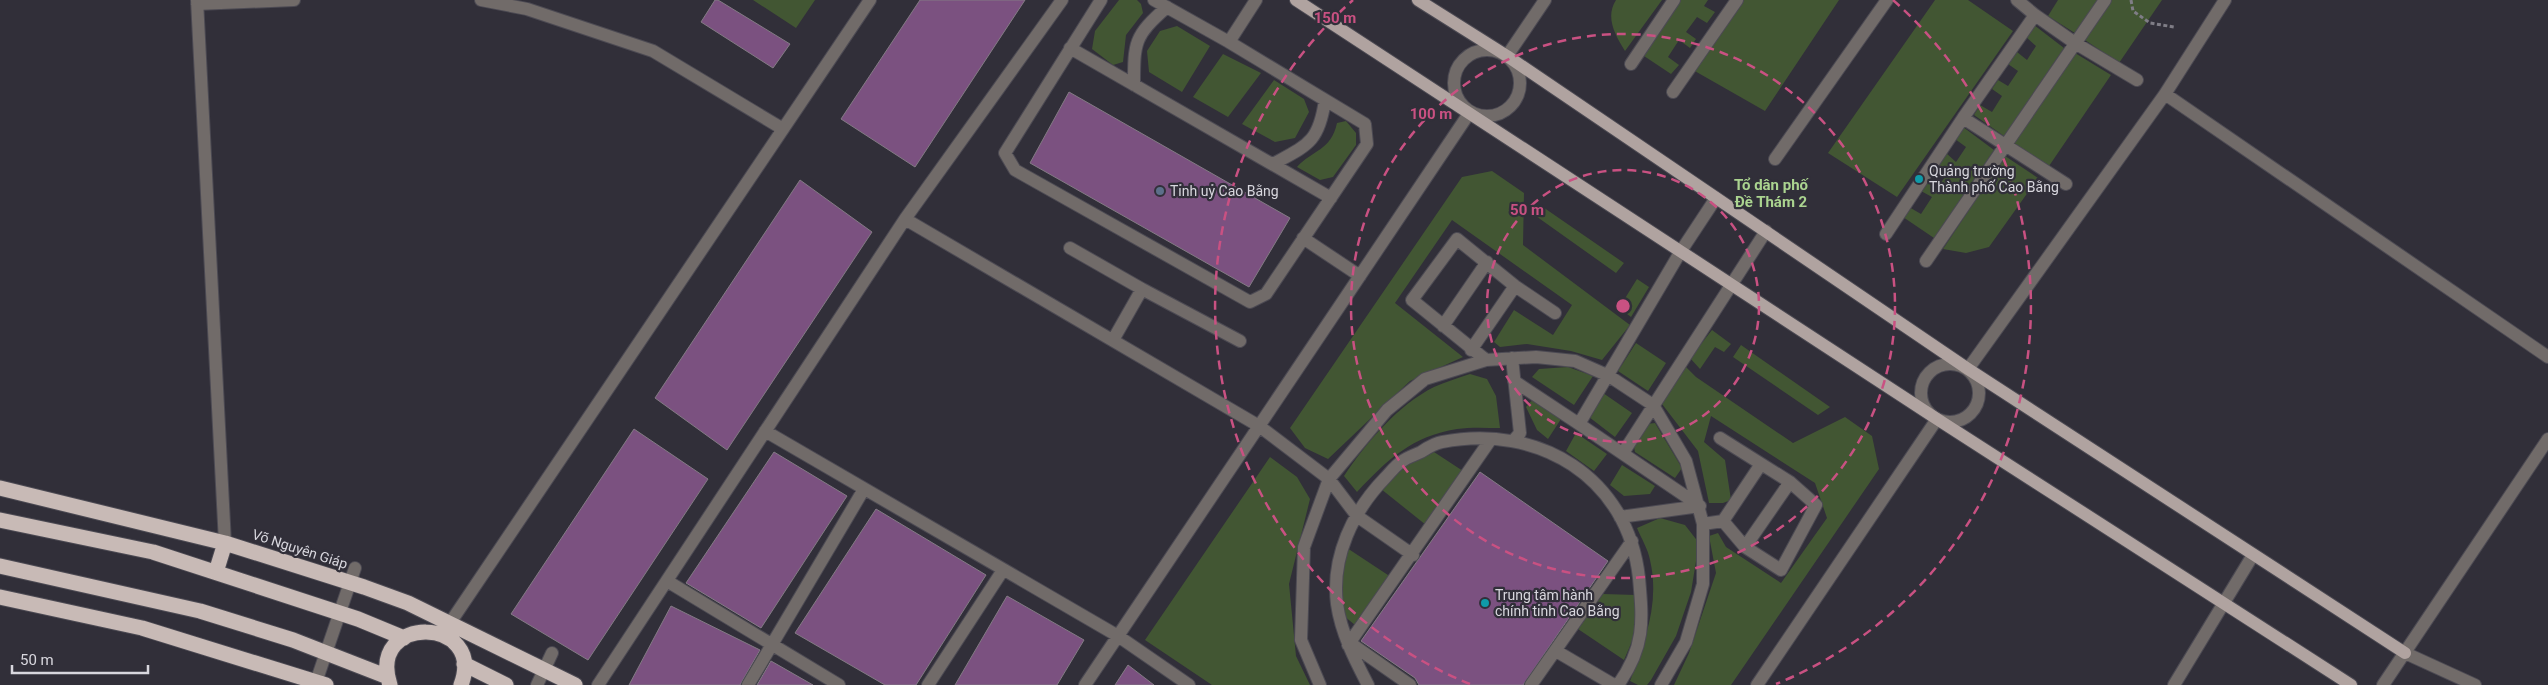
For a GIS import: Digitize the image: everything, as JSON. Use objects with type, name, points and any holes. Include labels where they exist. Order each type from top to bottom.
[{"type":"highway","name":"Võ Nguyên Giáp","points":[[0,488],[353,575],[408,603],[447,629],[575,685]]},
{"type":"highway","points":[[0,520],[153,552],[340,613],[404,638],[390,655],[389,681],[326,652],[200,611],[0,566]]},
{"type":"highway","points":[[216,572],[225,542]]},
{"type":"highway","points":[[0,597],[142,628],[319,684]]},
{"type":"highway","name":"Võ Nguyên Giáp","points":[[404,638],[427,631],[447,629]]},
{"type":"highway","name":"Võ Nguyên Giáp","points":[[447,629],[460,650],[464,664]]},
{"type":"highway","points":[[461,685],[464,664],[506,685]]},
{"type":"main road","points":[[1296,0],[1937,419],[2351,685]]},
{"type":"main road","points":[[1418,0],[1507,56],[1968,369],[2405,653]]},
{"type":"street","points":[[225,542],[197,2],[294,0]]},
{"type":"street","points":[[481,0],[527,9],[653,51],[783,129]]},
{"type":"street","points":[[447,629],[870,0]]},
{"type":"street","points":[[598,685],[905,219],[1062,0]]},
{"type":"street","points":[[1101,0],[1005,153],[1015,170],[1250,302],[1266,294],[1367,144],[1365,124],[1229,42],[1154,0]]},
{"type":"street","points":[[1229,42],[1256,0]]},
{"type":"street","points":[[1507,56],[1545,0]]},
{"type":"street","points":[[1631,64],[1674,0]]},
{"type":"street","points":[[1673,92],[1737,0]]},
{"type":"street","points":[[1775,159],[1887,0]]},
{"type":"street","points":[[1926,261],[2104,0]]},
{"type":"street","points":[[1968,369],[2165,94],[2225,0]]},
{"type":"street","points":[[1886,234],[1963,118],[2028,6],[2075,43],[2138,80]]},
{"type":"street","points":[[1134,85],[1134,50],[1145,26],[1167,7]]},
{"type":"street","points":[[1070,48],[1331,198]]},
{"type":"street","points":[[1487,49],[1498,51],[1507,56],[1515,64],[1520,74],[1521,86],[1518,97],[1512,106],[1497,115],[1480,116],[1470,112],[1458,100],[1453,85],[1459,64],[1471,54],[1487,49]]},
{"type":"street","points":[[2165,94],[2548,357]]},
{"type":"street","points":[[1273,164],[1308,145],[1322,124],[1325,100]]},
{"type":"street","points":[[1085,685],[1470,112]]},
{"type":"street","points":[[1963,118],[2066,184]]},
{"type":"street","points":[[1579,424],[1681,251],[1716,198]]},
{"type":"street","points":[[905,219],[1260,426],[1329,479],[1357,516],[1412,555]]},
{"type":"street","points":[[1623,453],[1766,231]]},
{"type":"street","points":[[1303,238],[1360,276]]},
{"type":"street","points":[[1486,360],[1471,350],[1412,300],[1457,239],[1515,286],[1555,313]]},
{"type":"street","points":[[1070,248],[1240,342]]},
{"type":"street","points":[[1443,326],[1487,262]]},
{"type":"street","points":[[1471,350],[1515,286]]},
{"type":"street","points":[[1113,340],[1142,289]]},
{"type":"street","points":[[1320,685],[1301,640],[1304,547],[1329,479],[1386,410],[1425,380],[1486,360],[1536,357],[1575,361],[1609,376],[1653,405],[1686,462],[1700,506],[1703,524],[1703,584],[1686,642],[1661,685]]},
{"type":"street","points":[[1512,358],[1517,436]]},
{"type":"street","points":[[1949,364],[1968,369],[1979,385],[1978,404],[1965,419],[1946,422],[1937,419],[1929,414],[1921,396],[1925,378],[1931,370],[1949,364]]},
{"type":"street","points":[[1514,381],[1700,506]]},
{"type":"street","points":[[1757,685],[1937,419]]},
{"type":"street","points":[[765,431],[1118,636],[1189,685]]},
{"type":"street","points":[[1368,685],[1349,644],[1337,604],[1338,568],[1347,533],[1370,494],[1400,462],[1440,442],[1517,436],[1573,465],[1595,482],[1620,517],[1632,541],[1636,552],[1643,622],[1636,653],[1618,685]]},
{"type":"street","points":[[1720,438],[1790,482],[1816,505],[1781,570],[1745,547],[1723,521]]},
{"type":"street","points":[[1349,644],[1491,439]]},
{"type":"street","points":[[2383,685],[2548,439]]},
{"type":"street","points":[[1703,524],[1723,521],[1761,464]]},
{"type":"street","points":[[1745,547],[1790,482]]},
{"type":"street","points":[[748,685],[864,489]]},
{"type":"street","points":[[1620,517],[1700,506]]},
{"type":"street","points":[[1531,685],[1632,541]]},
{"type":"street","points":[[2174,685],[2253,555]]},
{"type":"street","points":[[928,685],[1003,570]]},
{"type":"street","points":[[319,684],[326,652],[353,575]]},
{"type":"street","points":[[667,581],[839,685]]},
{"type":"street","points":[[1349,644],[1410,685]]},
{"type":"street","points":[[1556,651],[1614,685]]},
{"type":"street","points":[[537,685],[552,653]]},
{"type":"street","points":[[2405,653],[2475,685]]},
{"type":"path","points":[[2131,0],[2133,11],[2147,21],[2174,27]]},
{"type":"green space","points":[[753,0],[815,0],[796,28]]},
{"type":"green space","points":[[1119,0],[1137,0],[1141,4],[1143,13],[1126,35],[1123,62],[1113,65],[1092,49],[1095,31]]},
{"type":"green space","points":[[1616,0],[1662,0],[1625,51],[1618,39],[1611,19],[1611,13]]},
{"type":"green space","points":[[1678,0],[1708,0],[1704,6],[1715,12],[1707,23],[1697,17],[1686,32],[1696,39],[1690,48],[1679,40],[1668,57],[1679,65],[1671,74],[1641,54]]},
{"type":"green space","points":[[1741,0],[1839,0],[1765,111],[1693,70]]},
{"type":"green space","points":[[1935,0],[1968,0],[2013,31],[1897,197],[1828,153]]},
{"type":"green space","points":[[2058,0],[2100,0],[2078,35],[2048,16]]},
{"type":"green space","points":[[2107,0],[2162,0],[2119,63],[2085,40]]},
{"type":"green space","points":[[2034,25],[2064,48],[2004,136],[1974,115],[1980,105],[1992,112],[2002,96],[1992,89],[1998,80],[2008,86],[2018,71],[2008,64],[2017,52],[2027,60],[2036,46],[2026,37]]},
{"type":"green space","points":[[1177,26],[1210,46],[1182,92],[1149,72],[1147,51],[1160,31]]},
{"type":"green space","points":[[2075,53],[2111,75],[2049,166],[2014,143]]},
{"type":"green space","points":[[1223,54],[1261,73],[1228,117],[1193,97]]},
{"type":"green space","points":[[1274,80],[1304,99],[1309,112],[1295,138],[1275,142],[1242,124]]},
{"type":"green space","points":[[1346,121],[1356,133],[1356,145],[1333,177],[1320,180],[1297,167],[1326,145],[1337,123]]},
{"type":"green space","points":[[1963,127],[1994,150],[1934,238],[1903,217],[1909,207],[1921,214],[1932,197],[1921,191],[1928,182],[1937,188],[1948,173],[1938,165],[1946,153],[1956,162],[1966,147],[1955,139]]},
{"type":"green space","points":[[2005,156],[2038,178],[1989,247],[1966,253],[1943,249]]},
{"type":"green space","points":[[1492,171],[1524,193],[1523,245],[1630,325],[1602,360],[1571,351],[1527,344],[1500,347],[1494,342],[1514,310],[1553,335],[1572,305],[1452,220],[1395,303],[1463,357],[1410,381],[1328,459],[1305,448],[1290,428],[1462,177]]},
{"type":"green space","points":[[1540,205],[1624,263],[1616,273],[1533,214]]},
{"type":"green space","points":[[1637,279],[1649,287],[1631,317],[1619,308]]},
{"type":"green space","points":[[1712,330],[1731,344],[1724,352],[1715,347],[1700,369],[1690,358]]},
{"type":"green space","points":[[1636,343],[1666,363],[1648,391],[1618,371]]},
{"type":"green space","points":[[1741,345],[1830,407],[1818,415],[1733,357]]},
{"type":"green space","points":[[1568,367],[1593,376],[1574,405],[1532,377],[1539,369]]},
{"type":"green space","points":[[1686,367],[1696,377],[1793,443],[1845,417],[1872,436],[1879,469],[1731,685],[1674,685],[1689,653],[1716,573],[1709,536],[1718,533],[1726,547],[1781,583],[1827,518],[1815,483],[1711,416],[1704,442],[1725,460],[1731,500],[1723,503],[1709,503],[1698,451],[1662,404]]},
{"type":"green space","points":[[1470,374],[1487,379],[1496,396],[1500,428],[1457,429],[1427,437],[1401,451],[1357,492],[1344,476],[1362,451],[1384,426],[1408,404],[1434,387]]},
{"type":"green space","points":[[1603,393],[1632,413],[1615,437],[1589,417]]},
{"type":"green space","points":[[1533,399],[1561,419],[1548,439],[1537,430],[1526,407]]},
{"type":"green space","points":[[1655,423],[1682,468],[1675,478],[1635,452],[1633,442],[1647,424]]},
{"type":"green space","points":[[1576,433],[1607,454],[1594,471],[1566,451]]},
{"type":"green space","points":[[1434,452],[1463,471],[1426,525],[1381,489],[1406,466]]},
{"type":"green space","points":[[1270,457],[1297,477],[1310,499],[1289,584],[1296,656],[1310,685],[1212,685],[1145,640]]},
{"type":"green space","points":[[1622,465],[1655,486],[1650,494],[1624,496],[1610,485]]},
{"type":"green space","points":[[1660,518],[1685,525],[1699,543],[1691,592],[1676,636],[1651,680],[1647,685],[1638,685],[1630,681],[1646,636],[1652,607],[1653,576],[1649,556],[1637,528]]},
{"type":"green space","points":[[1347,548],[1391,577],[1355,625],[1344,616],[1341,578]]},
{"type":"green space","points":[[1603,594],[1636,595],[1636,632],[1624,660],[1578,629]]},
{"type":"building","points":[[715,0],[718,0],[790,44],[773,68],[701,22]]},
{"type":"building","points":[[920,0],[1025,0],[915,167],[841,119]]},
{"type":"building","name":"Tỉnh uỷ Cao Bằng","points":[[1069,92],[1290,218],[1249,287],[1030,163]]},
{"type":"building","points":[[800,180],[872,232],[727,450],[655,398]]},
{"type":"building","points":[[634,429],[708,479],[588,660],[511,614]]},
{"type":"building","points":[[774,452],[847,496],[761,628],[686,583]]},
{"type":"building","name":"Trung tâm hành chính tỉnh Cao Bằng","points":[[1480,472],[1608,561],[1523,685],[1419,685],[1415,678],[1361,641]]},
{"type":"building","points":[[876,509],[986,575],[916,685],[885,685],[795,633]]},
{"type":"building","points":[[1007,596],[1084,640],[1057,685],[955,685]]},
{"type":"building","points":[[671,606],[760,650],[740,685],[629,685]]},
{"type":"building","points":[[771,661],[813,685],[757,685]]},
{"type":"building","points":[[1128,665],[1154,685],[1115,685]]},
{"type":"place","name":"Quảng trường Thành phố Cao Bằng","points":[[1919,179]]},
{"type":"place","name":"Tỉnh uỷ Cao Bằng","points":[[1160,191]]},
{"type":"place","name":"Trung tâm hành chính tỉnh Cao Bằng","points":[[1485,603]]},
{"type":"district","name":"Tổ dân phố Đề Thám 2","points":[[1771,194]]}]
